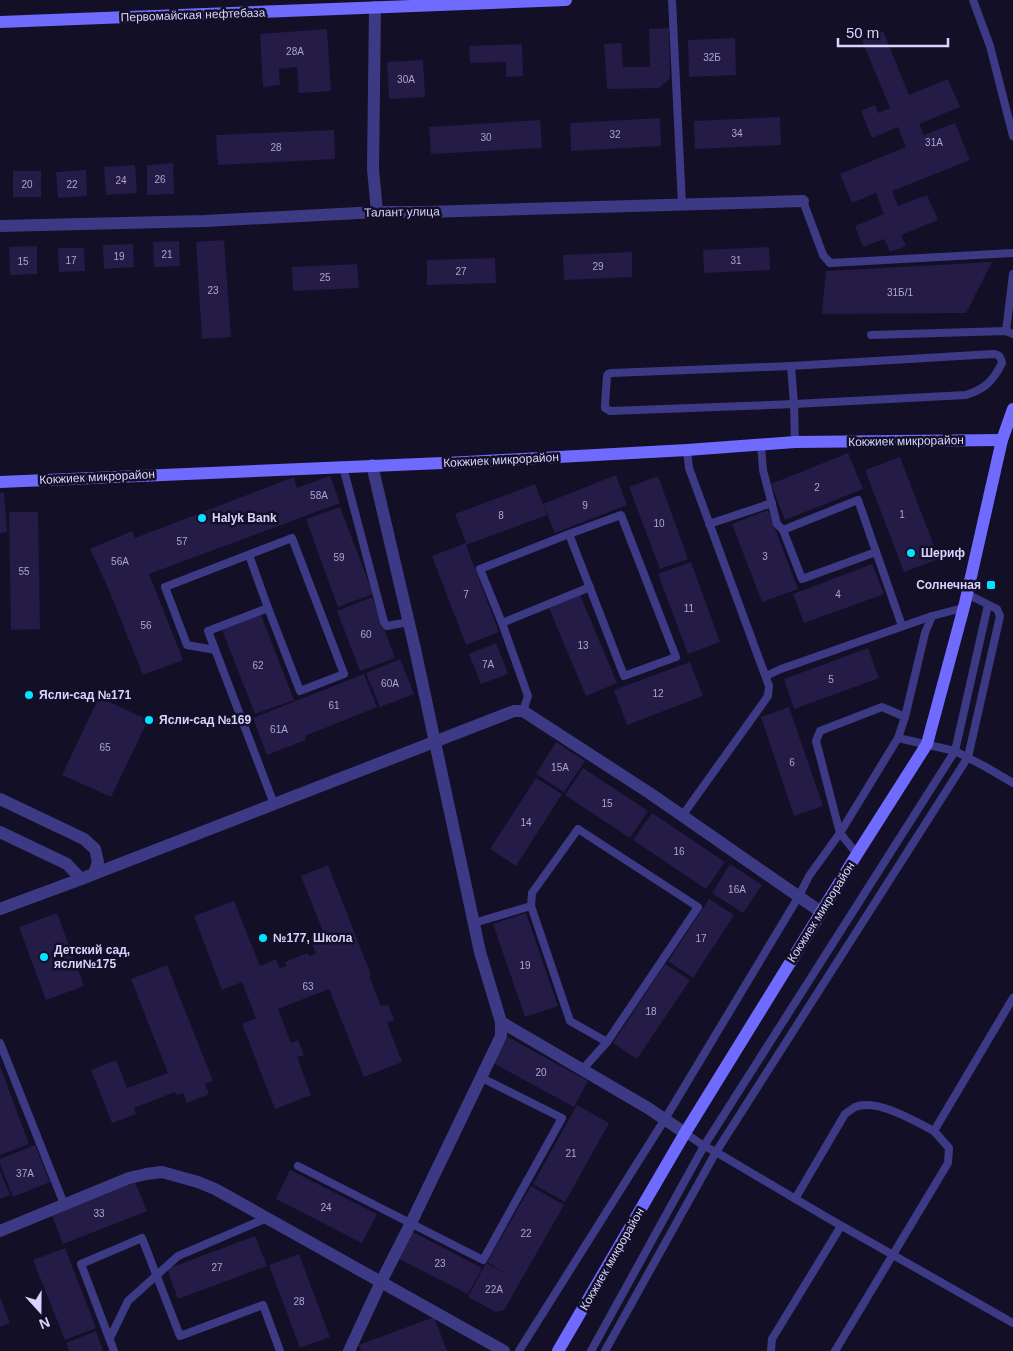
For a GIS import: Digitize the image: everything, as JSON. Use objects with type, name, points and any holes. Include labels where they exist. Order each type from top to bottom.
[{"type":"street","name":"Первомайская нефтебаза","points":[[0,22],[375,8],[445,2],[566,0]]},
{"type":"street","points":[[375,8],[373,169],[377,212]]},
{"type":"street","name":"Талант улица","points":[[0,226],[205,221],[377,212],[803,201]]},
{"type":"street","name":"Кокжиек микрорайон","points":[[558,1351],[685,1133],[927,744],[967,594],[1002,440],[1013,409]]},
{"type":"street","name":"Кокжиек микрорайон","points":[[0,482],[372,466],[687,450],[795,442],[1002,440]]},
{"type":"street","points":[[349,1351],[501,1036],[501,1022],[480,952],[409,622],[372,466]]},
{"type":"street","points":[[0,909],[82,879],[435,741],[514,711],[523,710],[651,794],[821,912]]},
{"type":"street","points":[[0,800],[84,839],[95,849],[98,862],[94,874]]},
{"type":"street","points":[[0,832],[67,864],[82,879]]},
{"type":"street","points":[[501,1022],[665,1119],[685,1133]]},
{"type":"street","points":[[0,1231],[129,1178],[162,1172],[215,1189],[504,1351]]},
{"type":"lane","points":[[672,0],[682,205]]},
{"type":"lane","points":[[973,0],[990,46],[1013,136]]},
{"type":"lane","points":[[803,201],[823,255],[830,263],[1013,253]]},
{"type":"lane","points":[[871,335],[1009,333],[1013,274]]},
{"type":"lane","points":[[993,354],[997,354],[1002,363],[986,386],[977,392],[966,395],[610,411],[604,405],[607,376],[612,373],[791,366],[993,354]]},
{"type":"lane","points":[[791,366],[795,442]]},
{"type":"lane","points":[[760,445],[763,470],[777,524],[783,530],[802,579],[876,552]]},
{"type":"lane","points":[[682,816],[768,696],[769,686],[689,468],[687,450]]},
{"type":"lane","points":[[343,467],[384,622],[388,626],[409,622]]},
{"type":"lane","points":[[783,530],[858,500],[902,626]]},
{"type":"lane","points":[[709,524],[772,503]]},
{"type":"lane","points":[[523,710],[528,696],[502,622],[480,569],[569,534],[622,515],[676,656],[624,676],[569,534]]},
{"type":"lane","points":[[215,650],[187,645],[165,587],[292,538],[344,674],[300,691],[249,555]]},
{"type":"lane","points":[[502,622],[590,587]]},
{"type":"lane","points":[[605,1351],[716,1152],[968,757],[1000,616],[997,609],[967,594]]},
{"type":"lane","points":[[591,1351],[704,1146],[955,750],[988,605]]},
{"type":"lane","points":[[268,608],[208,631],[274,804]]},
{"type":"lane","points":[[766,676],[902,626],[963,608]]},
{"type":"lane","points":[[519,1351],[665,1119],[799,896],[809,876],[840,833],[898,738],[932,616]]},
{"type":"lane","points":[[857,854],[840,833],[816,741],[820,731],[882,707],[905,717]]},
{"type":"lane","points":[[898,738],[955,750],[1013,783]]},
{"type":"lane","points":[[582,1070],[607,1042],[698,907],[578,829],[532,893],[531,906],[570,1021],[607,1042]]},
{"type":"lane","points":[[474,923],[531,906]]},
{"type":"lane","points":[[934,1131],[1013,998]]},
{"type":"lane","points":[[0,1043],[64,1204]]},
{"type":"lane","points":[[298,1166],[483,1260],[562,1118],[480,1077]]},
{"type":"lane","points":[[795,1199],[845,1114],[856,1107],[873,1105],[890,1109],[934,1131],[949,1148],[948,1163],[835,1351]]},
{"type":"lane","points":[[685,1133],[841,1226],[1013,1323]]},
{"type":"lane","points":[[110,1338],[128,1301],[178,1256],[267,1218]]},
{"type":"lane","points":[[771,1351],[772,1339],[841,1226]]},
{"type":"lane","points":[[114,1351],[81,1264],[142,1238],[180,1336],[263,1305],[280,1351]]},
{"type":"building","points":[[669,28],[670,78],[659,88],[607,89],[604,44],[621,43],[623,67],[650,67],[649,29]]},
{"type":"building","points":[[327,29],[331,91],[299,93],[297,67],[279,69],[280,85],[263,87],[260,34]]},
{"type":"building","points":[[883,31],[909,95],[948,79],[960,107],[919,124],[924,135],[955,123],[970,160],[892,191],[898,206],[927,195],[938,220],[901,235],[906,246],[890,252],[884,239],[863,247],[855,226],[884,214],[876,193],[852,203],[840,174],[906,147],[898,127],[872,138],[861,111],[875,105],[878,113],[890,108],[862,40]]},
{"type":"building","points":[[735,38],[736,75],[689,77],[688,40]]},
{"type":"building","points":[[522,44],[523,76],[506,77],[506,62],[470,63],[469,46]]},
{"type":"building","points":[[423,60],[425,97],[389,99],[387,62]]},
{"type":"building","points":[[780,117],[781,145],[695,149],[694,121]]},
{"type":"building","points":[[660,118],[661,146],[571,151],[570,123]]},
{"type":"building","points":[[540,120],[542,148],[431,154],[429,127]]},
{"type":"building","points":[[334,130],[335,159],[218,165],[216,135]]},
{"type":"building","points":[[173,163],[174,194],[147,195],[147,165]]},
{"type":"building","points":[[135,165],[137,193],[106,195],[104,167]]},
{"type":"building","points":[[86,170],[87,196],[58,198],[56,172]]},
{"type":"building","points":[[13,171],[41,171],[41,197],[13,197]]},
{"type":"building","points":[[224,240],[231,337],[202,339],[196,242]]},
{"type":"building","points":[[179,241],[180,266],[154,267],[153,242]]},
{"type":"building","points":[[133,244],[134,267],[104,269],[103,245]]},
{"type":"building","points":[[37,246],[37,274],[10,275],[9,247]]},
{"type":"building","points":[[769,247],[770,270],[704,273],[703,250]]},
{"type":"building","points":[[58,248],[84,248],[85,271],[59,272]]},
{"type":"building","points":[[632,252],[632,277],[564,280],[563,255]]},
{"type":"building","points":[[495,258],[496,283],[427,285],[427,260]]},
{"type":"building","points":[[992,262],[966,313],[822,314],[826,271]]},
{"type":"building","points":[[357,264],[359,288],[293,291],[292,267]]},
{"type":"building","points":[[848,453],[863,489],[785,520],[771,484]]},
{"type":"building","points":[[900,457],[939,559],[904,572],[865,470]]},
{"type":"building","points":[[616,475],[627,505],[555,533],[543,504]]},
{"type":"building","points":[[330,476],[340,503],[149,574],[183,660],[143,675],[109,590],[90,549],[132,531],[137,544],[135,538],[294,477],[297,488]]},
{"type":"building","points":[[658,476],[688,559],[660,569],[629,487]]},
{"type":"building","points":[[535,484],[547,515],[466,545],[499,632],[466,645],[432,556],[466,543],[455,514]]},
{"type":"building","points":[[4,492],[7,532],[0,533],[0,493]]},
{"type":"building","points":[[340,507],[373,594],[338,607],[306,519]]},
{"type":"building","points":[[768,510],[798,589],[762,602],[732,524]]},
{"type":"building","points":[[9,512],[38,512],[40,629],[11,630]]},
{"type":"building","points":[[691,562],[720,642],[688,654],[658,574]]},
{"type":"building","points":[[872,564],[884,594],[804,623],[793,594]]},
{"type":"building","points":[[580,595],[617,683],[586,696],[549,608]]},
{"type":"building","points":[[372,597],[395,658],[360,671],[337,611]]},
{"type":"building","points":[[261,615],[294,700],[255,714],[222,630]]},
{"type":"building","points":[[496,643],[508,674],[481,684],[469,654]]},
{"type":"building","points":[[868,648],[879,678],[794,709],[784,679]]},
{"type":"building","points":[[400,659],[414,694],[380,707],[366,673]]},
{"type":"building","points":[[690,662],[703,696],[627,725],[614,690]]},
{"type":"building","points":[[364,674],[377,707],[305,736],[306,740],[267,755],[253,718]]},
{"type":"building","points":[[99,697],[148,720],[111,797],[62,775]]},
{"type":"building","points":[[789,707],[823,806],[794,816],[761,717]]},
{"type":"building","points":[[556,742],[585,761],[564,792],[536,774]]},
{"type":"building","points":[[583,768],[648,811],[630,838],[565,795]]},
{"type":"building","points":[[536,778],[562,794],[516,866],[490,849]]},
{"type":"building","points":[[652,813],[725,862],[706,889],[633,840]]},
{"type":"building","points":[[730,864],[762,885],[743,913],[712,893]]},
{"type":"building","points":[[328,865],[371,975],[369,976],[381,1006],[388,1004],[394,1020],[387,1023],[402,1062],[364,1077],[329,989],[278,1009],[291,1043],[298,1040],[304,1055],[297,1057],[311,1095],[275,1109],[242,1024],[256,1018],[242,982],[222,990],[194,916],[234,901],[260,966],[276,959],[280,968],[287,966],[285,962],[308,953],[309,956],[316,954],[312,944],[326,939],[301,876]]},
{"type":"building","points":[[709,899],[734,915],[693,978],[668,961]]},
{"type":"building","points":[[57,913],[84,986],[46,1000],[19,927]]},
{"type":"building","points":[[526,913],[558,1006],[525,1017],[493,924]]},
{"type":"building","points":[[665,964],[690,980],[637,1059],[613,1043]]},
{"type":"building","points":[[167,965],[213,1081],[205,1084],[209,1094],[187,1103],[183,1093],[176,1095],[175,1092],[134,1108],[136,1114],[112,1123],[91,1070],[116,1060],[127,1088],[168,1073],[131,979]]},
{"type":"building","points":[[508,1037],[588,1081],[574,1107],[493,1063]]},
{"type":"building","points":[[0,1066],[29,1144],[0,1155]]},
{"type":"building","points":[[577,1105],[609,1123],[565,1202],[533,1184]]},
{"type":"building","points":[[35,1145],[50,1182],[13,1197],[0,1164],[0,1159]]},
{"type":"building","points":[[290,1170],[377,1214],[362,1243],[276,1199]]},
{"type":"building","points":[[0,1171],[10,1195],[0,1199]]},
{"type":"building","points":[[135,1182],[147,1211],[63,1244],[52,1216]]},
{"type":"building","points":[[531,1186],[564,1205],[504,1310],[496,1312],[468,1297],[486,1263],[508,1275],[487,1262]]},
{"type":"building","points":[[411,1231],[482,1268],[468,1294],[397,1258]]},
{"type":"building","points":[[255,1236],[267,1266],[178,1299],[167,1269]]},
{"type":"building","points":[[65,1248],[96,1328],[65,1340],[33,1260]]},
{"type":"building","points":[[299,1254],[330,1337],[300,1348],[269,1265]]},
{"type":"building","points":[[0,1297],[10,1323],[0,1327]]},
{"type":"building","points":[[434,1317],[447,1351],[361,1351],[359,1345]]},
{"type":"building","points":[[96,1331],[103,1351],[69,1351],[66,1343]]},
{"type":"place","name":"Halyk Bank","points":[[202,518]]},
{"type":"place","name":"Шериф","points":[[911,553]]},
{"type":"place","name":"Солнечная","points":[[991,585]]},
{"type":"place","name":"Ясли-сад №171","points":[[29,695]]},
{"type":"place","name":"Ясли-сад №169","points":[[149,720]]},
{"type":"place","name":"№177, Школа","points":[[263,938]]},
{"type":"place","name":"Детский сад, ясли№175","points":[[44,957]]}]
